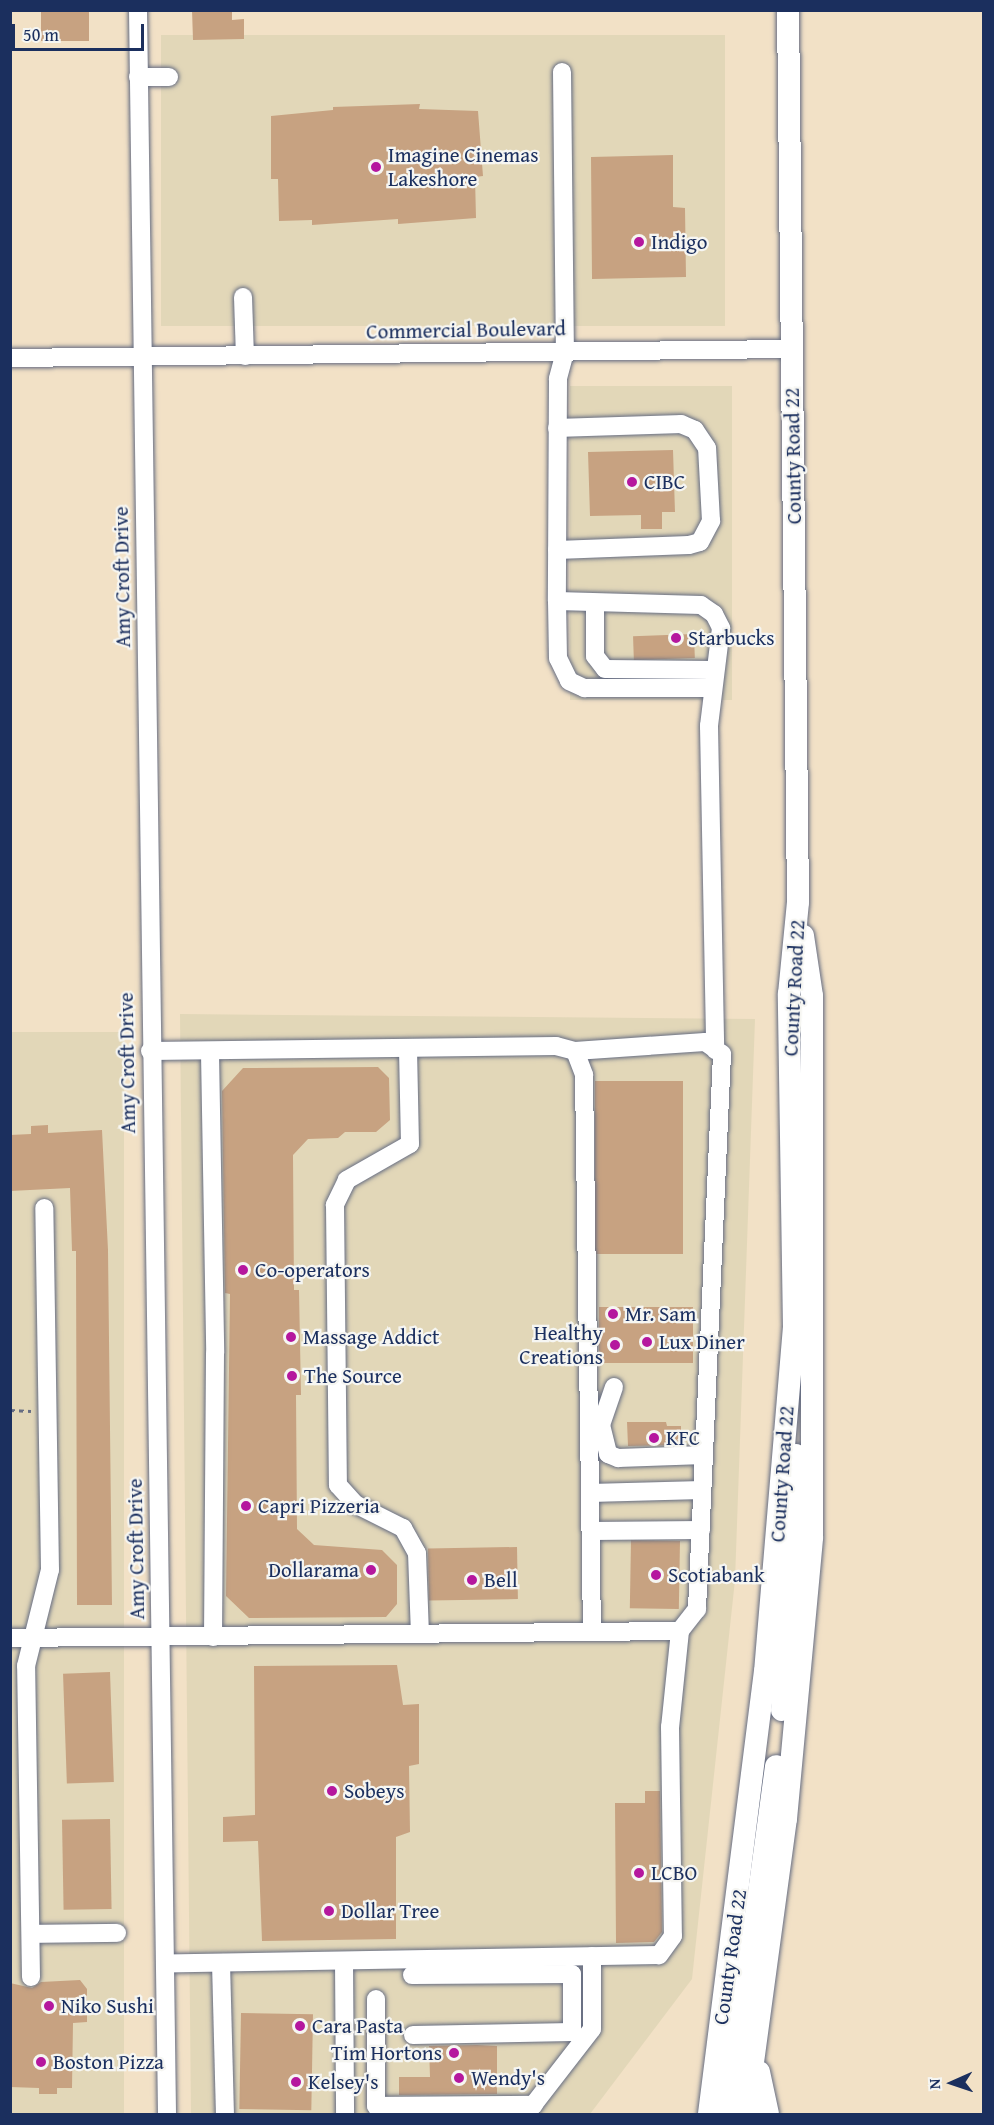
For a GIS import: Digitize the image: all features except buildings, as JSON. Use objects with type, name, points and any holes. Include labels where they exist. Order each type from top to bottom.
[{"type":"main road","name":"County Road 22","points":[[709,2115],[765,1672],[794,1328],[789,994],[798,902],[788,10]]},
{"type":"main road","name":"County Road 22","points":[[746,2115],[786,1819],[812,1537],[812,996],[798,902]]},
{"type":"main road","points":[[729,2115],[773,1793],[787,1649],[795,1508],[794,1328]]},
{"type":"main road","points":[[756,2046],[768,2115]]},
{"type":"street","name":"Amy Croft Drive","points":[[138,10],[150,1051],[167,2115]]},
{"type":"street","points":[[562,72],[565,352],[558,379],[558,658],[569,681],[584,688],[712,679]]},
{"type":"street","points":[[138,77],[169,77]]},
{"type":"street","points":[[243,297],[245,356]]},
{"type":"street","name":"Commercial Boulevard","points":[[10,358],[792,349]]},
{"type":"street","points":[[557,428],[681,424],[695,430],[707,448],[711,521],[700,542],[689,545],[557,550]]},
{"type":"street","points":[[557,601],[700,606],[714,614],[721,628],[712,679],[709,726],[715,1050]]},
{"type":"street","points":[[595,603],[595,656],[605,669],[712,679]]},
{"type":"street","points":[[150,1051],[210,1053],[556,1046],[575,1051],[705,1042],[722,1054],[697,1609],[680,1630],[669,1727],[674,1936],[660,1955],[166,1964]]},
{"type":"street","points":[[408,1049],[410,1144],[347,1180],[335,1204],[338,1485],[355,1504],[403,1528],[417,1552],[420,1634]]},
{"type":"street","points":[[575,1051],[584,1075],[592,1632]]},
{"type":"street","points":[[210,1053],[215,1353],[213,1637]]},
{"type":"street","points":[[31,1977],[26,1666],[50,1570],[45,1208]]},
{"type":"street","points":[[614,1387],[602,1425],[608,1454],[618,1458],[704,1455]]},
{"type":"street","points":[[590,1493],[702,1490]]},
{"type":"street","points":[[591,1531],[701,1530]]},
{"type":"street","points":[[10,1638],[680,1630]]},
{"type":"street","points":[[31,1934],[117,1933]]},
{"type":"street","points":[[376,1999],[376,2106],[530,2110],[592,2030],[592,1956]]},
{"type":"street","points":[[344,1961],[345,2115]]},
{"type":"street","points":[[221,1963],[225,2115]]},
{"type":"street","points":[[412,1976],[572,1974],[572,2032],[413,2035]]},
{"type":"shaded area","points":[[161,35],[725,35],[725,326],[161,326]]},
{"type":"shaded area","points":[[570,386],[732,386],[732,700],[570,700]]},
{"type":"shaded area","points":[[180,1014],[755,1019],[735,1580],[692,1979],[590,2114],[191,2114]]},
{"type":"shaded area","points":[[10,1032],[124,1032],[124,2114],[10,2114]]},
{"type":"place","name":"Imagine Cinemas Lakeshore","points":[[376,167]]},
{"type":"place","name":"Indigo","points":[[639,242]]},
{"type":"place","name":"CIBC","points":[[632,482]]},
{"type":"place","name":"Starbucks","points":[[676,638]]},
{"type":"place","name":"Co-operators","points":[[243,1270]]},
{"type":"place","name":"Mr. Sam","points":[[613,1314]]},
{"type":"place","name":"Massage Addict","points":[[291,1337]]},
{"type":"place","name":"Lux Diner","points":[[647,1342]]},
{"type":"place","name":"Healthy Creations","points":[[615,1345]]},
{"type":"place","name":"The Source","points":[[292,1376]]},
{"type":"place","name":"KFC","points":[[654,1438]]},
{"type":"place","name":"Capri Pizzeria","points":[[246,1506]]},
{"type":"place","name":"Dollarama","points":[[371,1570]]},
{"type":"place","name":"Scotiabank","points":[[656,1575]]},
{"type":"place","name":"Bell","points":[[472,1580]]},
{"type":"place","name":"Sobeys","points":[[332,1791]]},
{"type":"place","name":"LCBO","points":[[639,1873]]},
{"type":"place","name":"Dollar Tree","points":[[329,1911]]},
{"type":"place","name":"Niko Sushi","points":[[49,2006]]},
{"type":"place","name":"Cara Pasta","points":[[300,2026]]},
{"type":"place","name":"Tim Hortons","points":[[454,2053]]},
{"type":"place","name":"Boston Pizza","points":[[41,2062]]},
{"type":"place","name":"Wendy's","points":[[459,2078]]},
{"type":"place","name":"Kelsey's","points":[[296,2082]]}]
